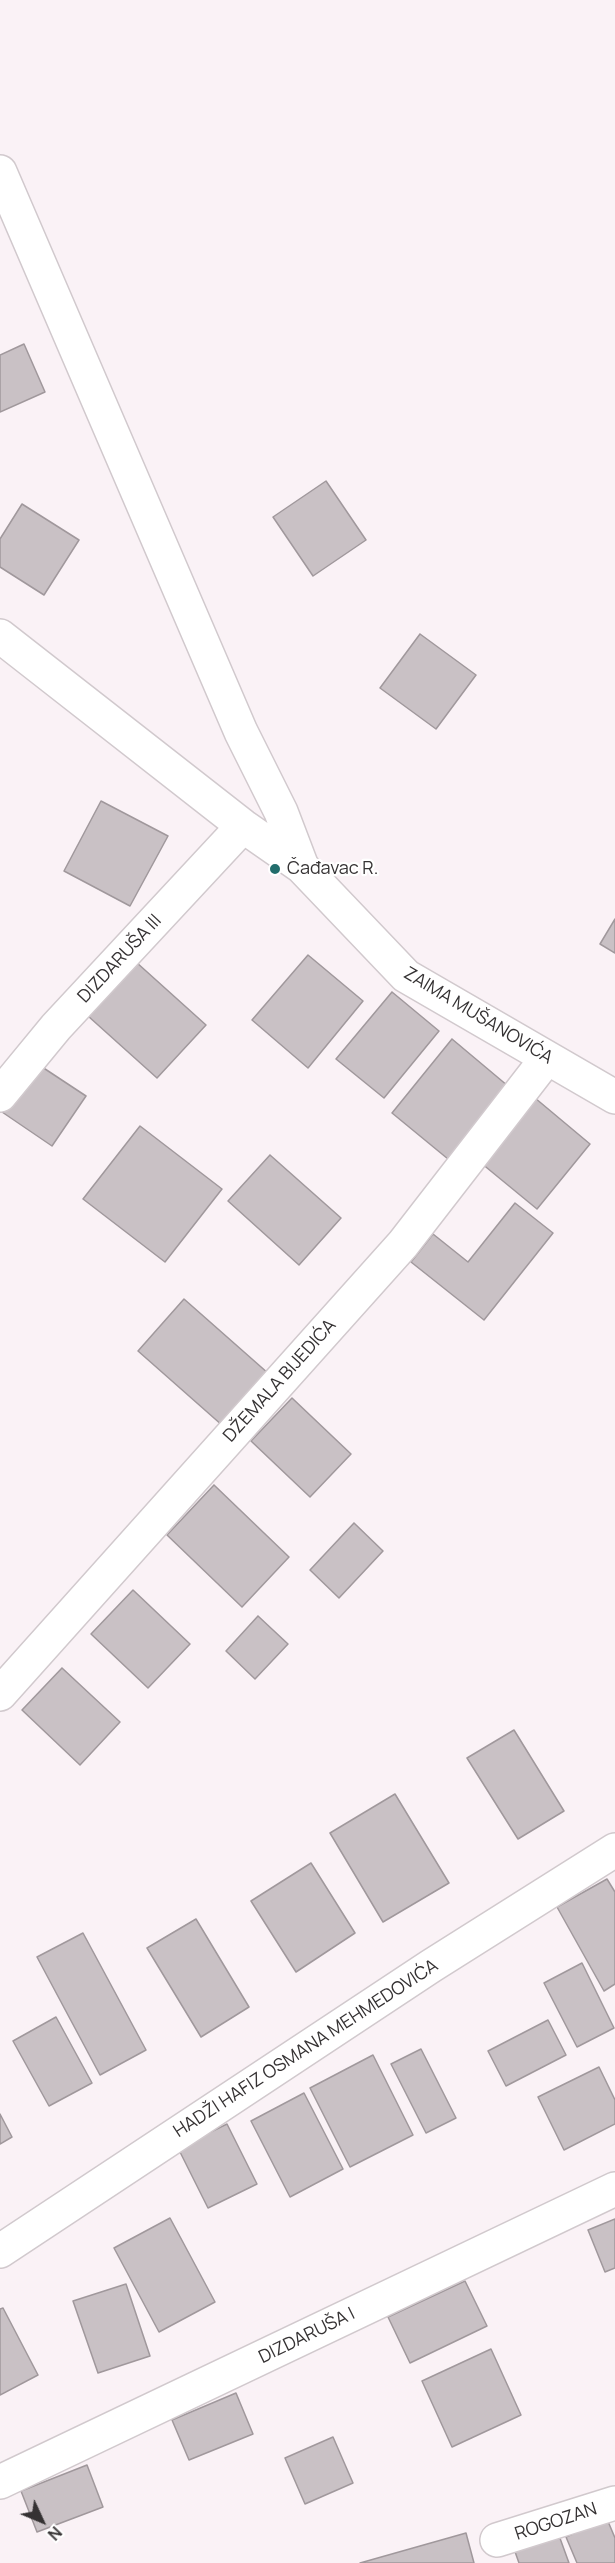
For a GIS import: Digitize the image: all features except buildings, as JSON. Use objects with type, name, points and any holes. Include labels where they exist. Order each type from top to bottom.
[{"type":"street","points":[[0,171],[241,732],[281,812],[302,867]]},
{"type":"street","points":[[0,636],[243,826],[302,867]]},
{"type":"street","name":"DIZDARUŠA III","points":[[0,1095],[56,1027],[243,826]]},
{"type":"street","name":"ZAIMA MUŠANOVIĆA","points":[[302,867],[406,976],[615,1097]]},
{"type":"street","name":"DŽEMALA BIJEDIĆA","points":[[0,1694],[403,1244],[546,1058]]},
{"type":"street","name":"HADŽI HAFIZ OSMANA MEHMEDOVIĆA","points":[[0,2251],[431,1966],[615,1850]]},
{"type":"street","name":"DIZDARUŠA I","points":[[0,2482],[615,2189]]},
{"type":"street","name":"ROGOZAN","points":[[498,2540],[615,2503]]},
{"type":"place","name":"Čađavac R.","points":[[275,869]]}]
